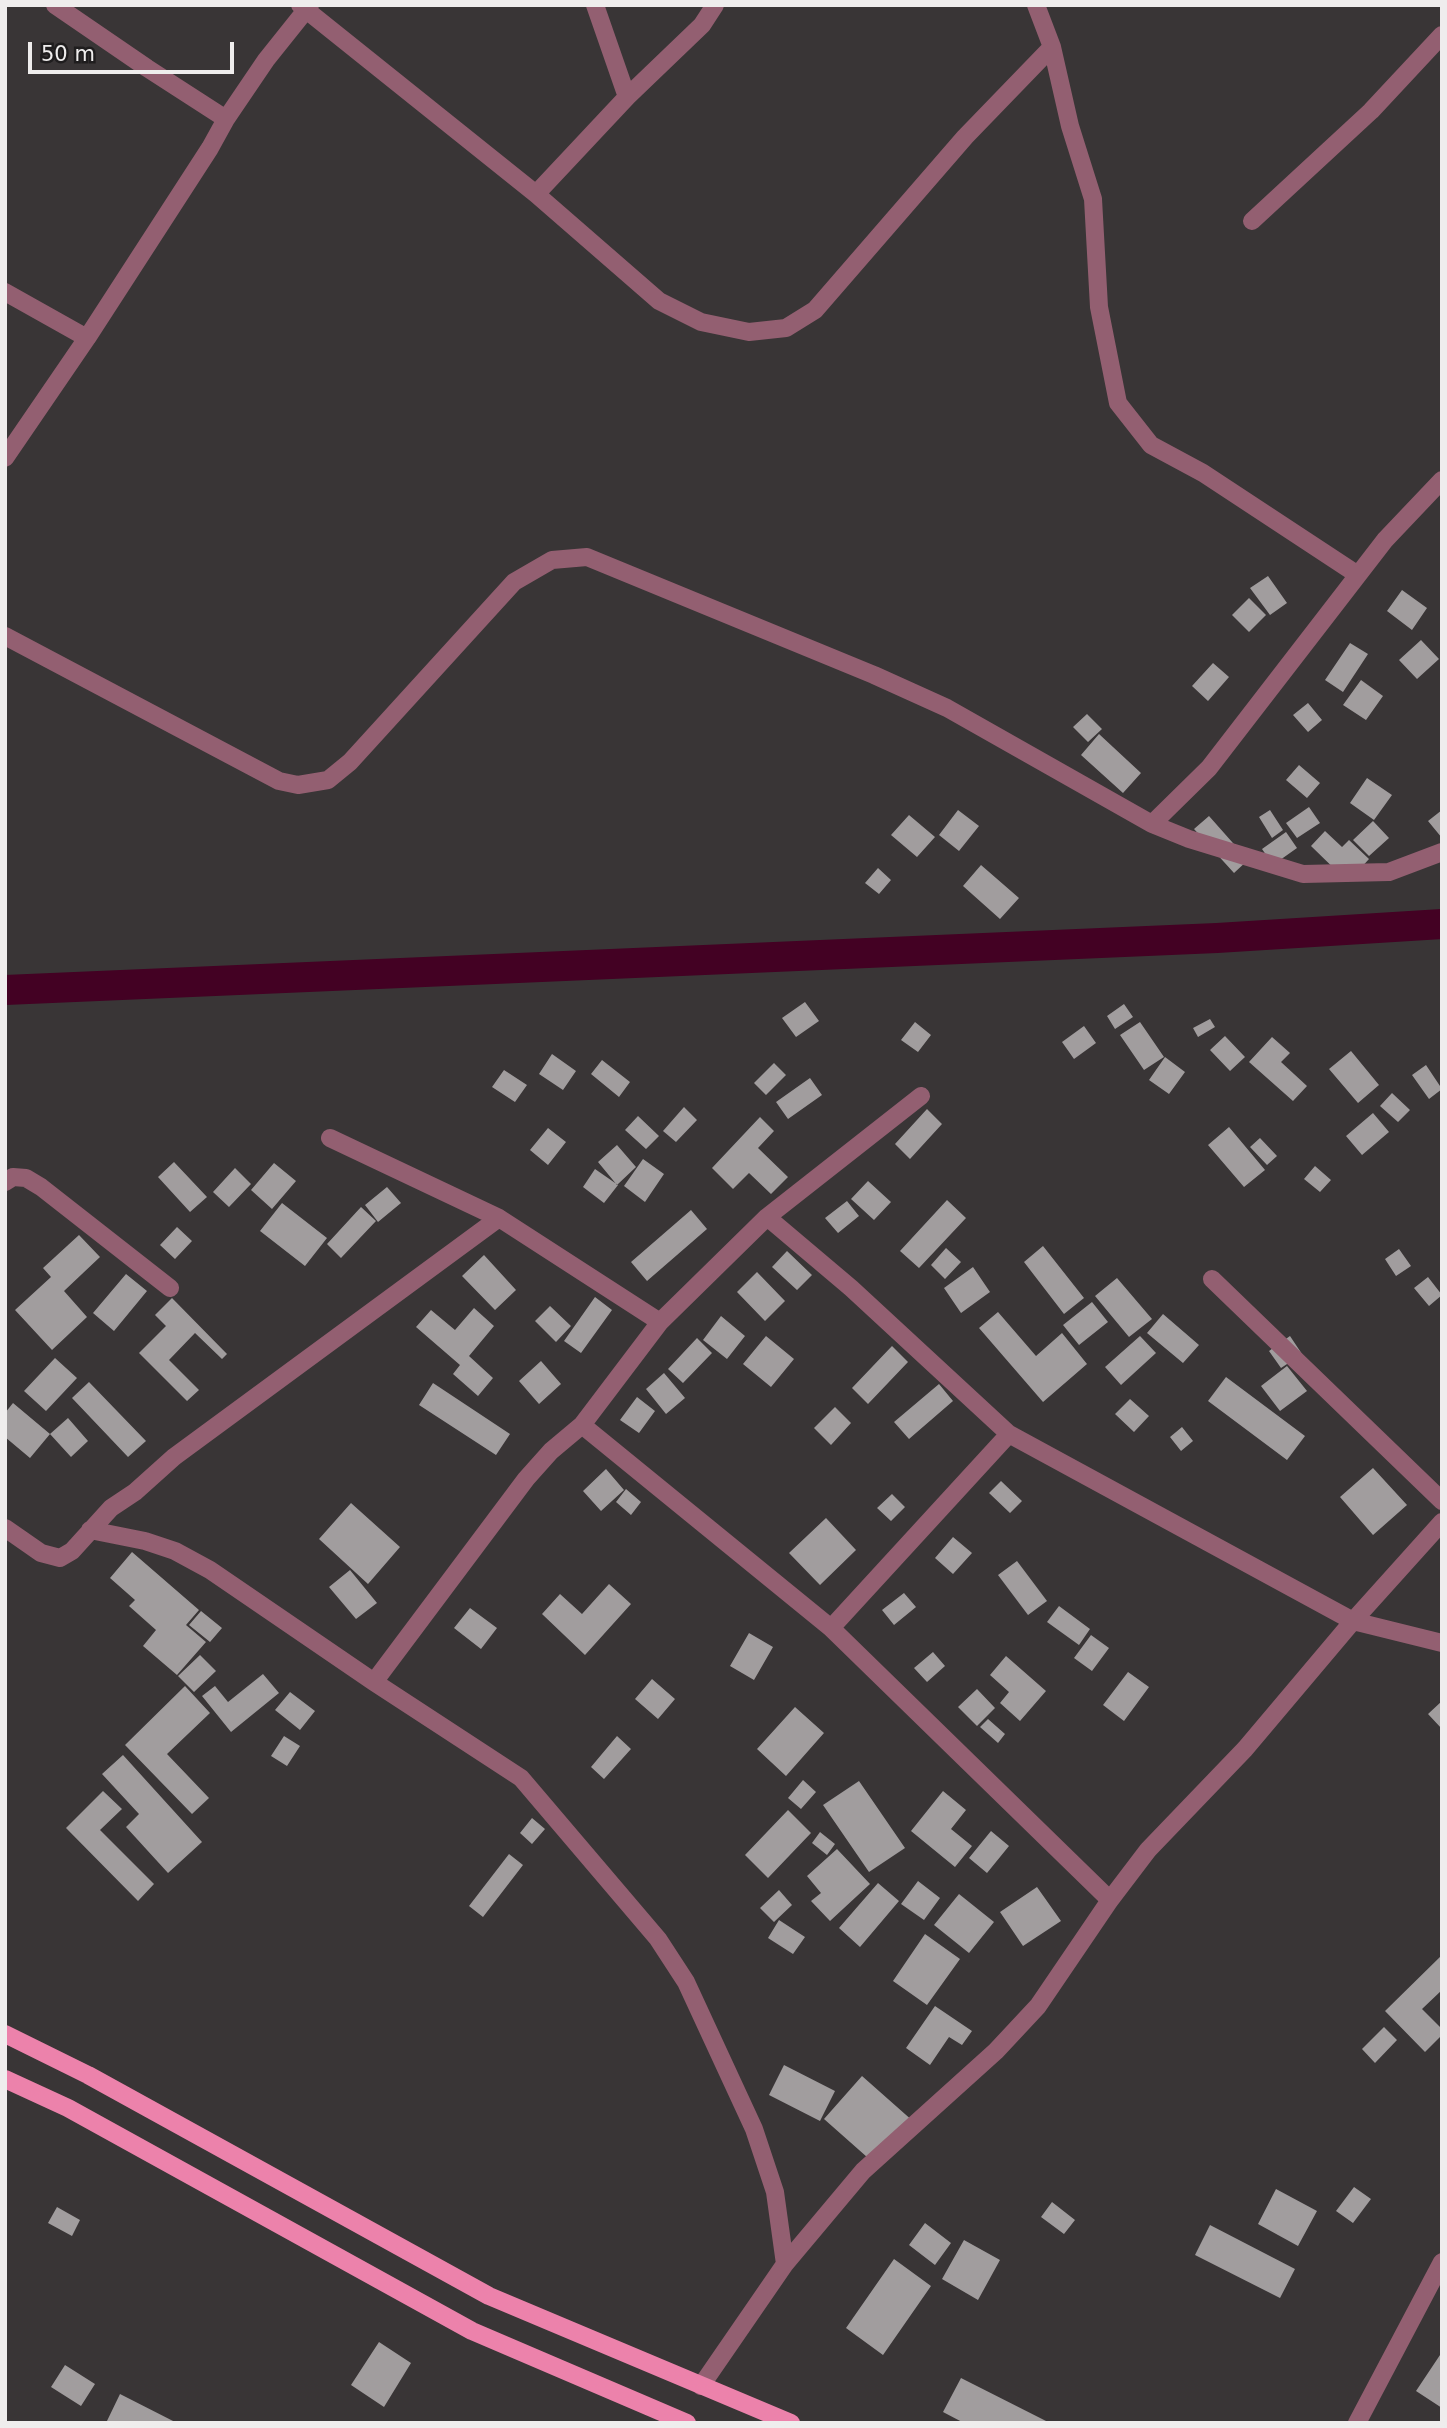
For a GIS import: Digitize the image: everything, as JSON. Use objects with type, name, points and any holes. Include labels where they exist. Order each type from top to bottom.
[{"type":"main road","points":[[5,2034],[88,2075],[489,2296],[791,2423]]},
{"type":"main road","points":[[5,2079],[68,2108],[472,2331],[677,2421]]},
{"type":"street","points":[[55,5],[226,119]]},
{"type":"street","points":[[595,5],[627,97]]},
{"type":"street","points":[[536,194],[627,97],[702,25],[715,5]]},
{"type":"street","points":[[1036,5],[1052,47],[1070,126],[1093,199],[1099,307],[1118,403],[1151,445],[1203,473],[1359,575]]},
{"type":"street","points":[[5,458],[87,338],[226,119],[305,7],[536,194],[659,301],[701,322],[749,332],[786,328],[815,310],[965,137],[1052,47]]},
{"type":"street","points":[[1252,221],[1371,111],[1442,35]]},
{"type":"street","points":[[5,292],[87,338]]},
{"type":"street","points":[[1152,824],[1209,768],[1385,540],[1442,480]]},
{"type":"street","points":[[5,636],[279,781],[299,785],[328,780],[349,762],[514,582],[552,560],[587,557],[874,675],[947,708],[1152,824],[1189,839],[1303,874],[1390,872],[1442,852]]},
{"type":"street","points":[[374,1682],[526,1479],[551,1451],[582,1425],[660,1322],[768,1217],[921,1096]]},
{"type":"street","points":[[330,1138],[499,1219],[660,1322]]},
{"type":"street","points":[[5,1182],[13,1177],[26,1178],[41,1187],[170,1288]]},
{"type":"street","points":[[768,1217],[851,1288],[1009,1434],[1353,1621],[1442,1643]]},
{"type":"street","points":[[5,1528],[41,1553],[60,1558],[72,1551],[111,1508],[135,1492],[174,1457],[499,1219]]},
{"type":"street","points":[[1212,1279],[1442,1501]]},
{"type":"street","points":[[582,1425],[831,1628],[1110,1900]]},
{"type":"street","points":[[831,1628],[1009,1434]]},
{"type":"street","points":[[701,2386],[785,2264],[863,2171],[996,2051],[1038,2006],[1110,1900],[1148,1850],[1245,1749],[1353,1621],[1442,1522]]},
{"type":"street","points":[[90,1530],[145,1541],[175,1551],[199,1564],[521,1779],[658,1939],[686,1982],[754,2129],[775,2192],[785,2264]]},
{"type":"street","points":[[1357,2423],[1442,2262]]},
{"type":"building","points":[[1268,576],[1287,603],[1270,615],[1250,588]]},
{"type":"building","points":[[1402,590],[1427,608],[1412,630],[1387,611]]},
{"type":"building","points":[[1249,598],[1266,615],[1249,632],[1232,615]]},
{"type":"building","points":[[1421,640],[1439,659],[1417,679],[1399,660]]},
{"type":"building","points":[[1350,643],[1368,654],[1343,692],[1325,680]]},
{"type":"building","points":[[1213,663],[1229,677],[1208,701],[1192,686]]},
{"type":"building","points":[[1361,680],[1383,696],[1366,720],[1343,705]]},
{"type":"building","points":[[1308,703],[1322,720],[1308,732],[1293,715]]},
{"type":"building","points":[[1087,714],[1102,729],[1088,742],[1073,727]]},
{"type":"building","points":[[1099,734],[1141,773],[1123,793],[1081,755]]},
{"type":"building","points":[[1299,765],[1320,783],[1307,798],[1286,780]]},
{"type":"building","points":[[1367,778],[1392,795],[1374,820],[1350,803]]},
{"type":"building","points":[[1309,807],[1320,823],[1297,838],[1286,823]]},
{"type":"building","points":[[958,810],[979,826],[959,851],[939,835]]},
{"type":"building","points":[[1270,810],[1283,830],[1272,838],[1259,817]]},
{"type":"building","points":[[1442,810],[1442,838],[1428,821]]},
{"type":"building","points":[[909,815],[935,837],[917,857],[891,835]]},
{"type":"building","points":[[1209,816],[1248,860],[1234,873],[1194,829]]},
{"type":"building","points":[[1373,821],[1389,838],[1369,856],[1353,840]]},
{"type":"building","points":[[1325,831],[1342,847],[1349,840],[1369,859],[1348,882],[1311,846]]},
{"type":"building","points":[[1286,832],[1297,848],[1273,865],[1262,849]]},
{"type":"building","points":[[981,865],[1019,898],[1000,919],[963,886]]},
{"type":"building","points":[[878,868],[891,880],[879,894],[865,883]]},
{"type":"building","points":[[805,1002],[819,1021],[796,1037],[782,1018]]},
{"type":"building","points":[[1124,1004],[1133,1017],[1115,1029],[1107,1016]]},
{"type":"building","points":[[1210,1019],[1215,1027],[1198,1037],[1193,1028]]},
{"type":"building","points":[[915,1022],[931,1035],[918,1052],[901,1040]]},
{"type":"building","points":[[1140,1022],[1164,1057],[1144,1070],[1120,1035]]},
{"type":"building","points":[[1084,1026],[1096,1043],[1074,1059],[1062,1042]]},
{"type":"building","points":[[1225,1036],[1245,1057],[1230,1071],[1210,1050]]},
{"type":"building","points":[[1272,1037],[1290,1053],[1281,1062],[1307,1086],[1293,1101],[1249,1062]]},
{"type":"building","points":[[1351,1051],[1379,1085],[1358,1103],[1329,1069]]},
{"type":"building","points":[[552,1054],[576,1071],[563,1090],[539,1074]]},
{"type":"building","points":[[1165,1057],[1185,1072],[1169,1094],[1149,1080]]},
{"type":"building","points":[[602,1060],[630,1082],[619,1097],[591,1074]]},
{"type":"building","points":[[774,1063],[786,1075],[766,1095],[754,1083]]},
{"type":"building","points":[[1426,1065],[1442,1089],[1429,1099],[1412,1075]]},
{"type":"building","points":[[504,1070],[527,1085],[515,1102],[492,1087]]},
{"type":"building","points":[[810,1078],[822,1095],[788,1119],[776,1102]]},
{"type":"building","points":[[1392,1093],[1410,1110],[1398,1122],[1380,1106]]},
{"type":"building","points":[[684,1107],[697,1120],[676,1142],[663,1131]]},
{"type":"building","points":[[927,1109],[942,1124],[910,1159],[895,1144]]},
{"type":"building","points":[[1373,1113],[1389,1132],[1362,1155],[1346,1136]]},
{"type":"building","points":[[638,1116],[659,1136],[646,1149],[625,1130]]},
{"type":"building","points":[[760,1117],[774,1131],[758,1148],[788,1177],[771,1194],[749,1173],[733,1189],[712,1168]]},
{"type":"building","points":[[1229,1127],[1265,1170],[1244,1187],[1208,1145]]},
{"type":"building","points":[[548,1128],[566,1142],[548,1165],[530,1150]]},
{"type":"building","points":[[1260,1138],[1277,1156],[1267,1165],[1250,1147]]},
{"type":"building","points":[[617,1145],[636,1167],[617,1185],[598,1162]]},
{"type":"building","points":[[643,1159],[664,1174],[645,1202],[624,1186]]},
{"type":"building","points":[[174,1162],[207,1197],[190,1212],[158,1177]]},
{"type":"building","points":[[274,1163],[296,1181],[272,1209],[251,1190]]},
{"type":"building","points":[[1315,1166],[1331,1180],[1320,1192],[1304,1179]]},
{"type":"building","points":[[235,1168],[251,1184],[229,1207],[213,1192]]},
{"type":"building","points":[[595,1169],[618,1185],[604,1203],[583,1187]]},
{"type":"building","points":[[868,1181],[891,1202],[874,1220],[851,1199]]},
{"type":"building","points":[[387,1187],[401,1203],[378,1222],[365,1205]]},
{"type":"building","points":[[947,1200],[966,1218],[919,1268],[900,1251]]},
{"type":"building","points":[[847,1201],[859,1216],[838,1233],[825,1218]]},
{"type":"building","points":[[282,1203],[327,1238],[305,1266],[260,1231]]},
{"type":"building","points":[[361,1207],[376,1221],[341,1258],[327,1244]]},
{"type":"building","points":[[691,1210],[707,1229],[647,1281],[631,1262]]},
{"type":"building","points":[[177,1227],[192,1241],[175,1259],[160,1245]]},
{"type":"building","points":[[79,1235],[100,1257],[64,1291],[87,1317],[52,1350],[15,1310],[51,1277],[43,1268]]},
{"type":"building","points":[[1043,1246],[1084,1298],[1064,1314],[1024,1262]]},
{"type":"building","points":[[946,1248],[961,1262],[945,1279],[931,1265]]},
{"type":"building","points":[[1399,1249],[1411,1266],[1396,1276],[1385,1259]]},
{"type":"building","points":[[787,1251],[812,1275],[797,1290],[772,1267]]},
{"type":"building","points":[[484,1255],[516,1290],[495,1310],[462,1276]]},
{"type":"building","points":[[973,1267],[990,1292],[961,1313],[944,1288]]},
{"type":"building","points":[[757,1272],[785,1301],[765,1321],[737,1292]]},
{"type":"building","points":[[126,1274],[147,1291],[114,1331],[93,1313]]},
{"type":"building","points":[[1428,1277],[1442,1295],[1429,1306],[1414,1288]]},
{"type":"building","points":[[1117,1278],[1152,1319],[1129,1337],[1095,1296]]},
{"type":"building","points":[[595,1297],[612,1310],[581,1353],[564,1341]]},
{"type":"building","points":[[172,1298],[227,1354],[222,1359],[195,1333],[169,1360],[199,1390],[187,1401],[139,1353],[166,1326],[155,1315]]},
{"type":"building","points":[[1092,1302],[1108,1322],[1079,1345],[1063,1325]]},
{"type":"building","points":[[550,1306],[571,1326],[556,1342],[535,1321]]},
{"type":"building","points":[[474,1308],[494,1326],[469,1356],[493,1378],[478,1396],[453,1374],[460,1365],[416,1327],[431,1310],[455,1330]]},
{"type":"building","points":[[998,1312],[1036,1356],[1062,1333],[1087,1364],[1043,1402],[979,1328]]},
{"type":"building","points":[[1163,1314],[1199,1345],[1183,1363],[1147,1333]]},
{"type":"building","points":[[721,1316],[745,1336],[727,1359],[703,1340]]},
{"type":"building","points":[[766,1336],[794,1359],[771,1387],[743,1364]]},
{"type":"building","points":[[1140,1336],[1156,1353],[1121,1385],[1105,1367]]},
{"type":"building","points":[[1290,1336],[1302,1354],[1281,1368],[1269,1351]]},
{"type":"building","points":[[697,1338],[712,1353],[683,1383],[668,1369]]},
{"type":"building","points":[[892,1346],[908,1362],[868,1404],[852,1388]]},
{"type":"building","points":[[55,1358],[77,1378],[46,1411],[24,1391]]},
{"type":"building","points":[[541,1361],[561,1384],[539,1404],[519,1381]]},
{"type":"building","points":[[1287,1366],[1307,1391],[1280,1411],[1261,1386]]},
{"type":"building","points":[[664,1373],[685,1398],[666,1414],[646,1389]]},
{"type":"building","points":[[1226,1377],[1305,1436],[1287,1460],[1208,1401]]},
{"type":"building","points":[[89,1382],[146,1441],[128,1457],[72,1398]]},
{"type":"building","points":[[433,1383],[510,1434],[496,1455],[419,1405]]},
{"type":"building","points":[[939,1384],[953,1401],[909,1439],[894,1422]]},
{"type":"building","points":[[637,1397],[655,1411],[639,1433],[620,1420]]},
{"type":"building","points":[[1130,1399],[1149,1416],[1134,1432],[1115,1414]]},
{"type":"building","points":[[13,1403],[50,1434],[30,1458],[5,1437],[5,1413]]},
{"type":"building","points":[[835,1407],[851,1423],[831,1445],[814,1428]]},
{"type":"building","points":[[68,1418],[88,1441],[71,1457],[50,1434]]},
{"type":"building","points":[[1182,1427],[1193,1441],[1181,1451],[1170,1437]]},
{"type":"building","points":[[1373,1468],[1407,1505],[1373,1535],[1340,1497]]},
{"type":"building","points":[[606,1469],[624,1490],[601,1511],[583,1491]]},
{"type":"building","points":[[1001,1481],[1022,1501],[1010,1513],[989,1493]]},
{"type":"building","points":[[626,1489],[641,1502],[631,1515],[616,1502]]},
{"type":"building","points":[[892,1494],[905,1507],[891,1521],[877,1508]]},
{"type":"building","points":[[351,1503],[400,1547],[368,1584],[319,1539]]},
{"type":"building","points":[[826,1518],[856,1550],[820,1585],[789,1553]]},
{"type":"building","points":[[953,1537],[972,1553],[953,1574],[935,1558]]},
{"type":"building","points":[[132,1552],[199,1610],[186,1625],[206,1642],[177,1675],[143,1646],[156,1630],[129,1606],[135,1600],[110,1578]]},
{"type":"building","points":[[1017,1561],[1047,1601],[1028,1615],[998,1575]]},
{"type":"building","points":[[350,1570],[377,1603],[356,1619],[329,1587]]},
{"type":"building","points":[[609,1584],[631,1604],[585,1655],[542,1614],[560,1594],[582,1614]]},
{"type":"building","points":[[904,1593],[916,1607],[894,1625],[882,1610]]},
{"type":"building","points":[[1059,1606],[1090,1629],[1079,1645],[1047,1622]]},
{"type":"building","points":[[470,1608],[497,1628],[481,1649],[454,1628]]},
{"type":"building","points":[[201,1611],[222,1628],[210,1642],[189,1625]]},
{"type":"building","points":[[749,1633],[773,1647],[754,1680],[730,1666]]},
{"type":"building","points":[[1091,1635],[1109,1648],[1092,1671],[1074,1658]]},
{"type":"building","points":[[933,1652],[945,1666],[927,1682],[914,1668]]},
{"type":"building","points":[[200,1655],[216,1671],[194,1692],[178,1676]]},
{"type":"building","points":[[1006,1656],[1046,1691],[1020,1721],[1000,1703],[1009,1692],[990,1675]]},
{"type":"building","points":[[1128,1672],[1149,1687],[1124,1721],[1103,1705]]},
{"type":"building","points":[[263,1674],[279,1693],[231,1732],[202,1696],[215,1686],[228,1702]]},
{"type":"building","points":[[652,1679],[675,1699],[658,1719],[635,1699]]},
{"type":"building","points":[[185,1686],[210,1713],[167,1754],[209,1798],[192,1814],[125,1745]]},
{"type":"building","points":[[977,1689],[995,1708],[977,1726],[958,1707]]},
{"type":"building","points":[[290,1692],[315,1711],[300,1730],[275,1710]]},
{"type":"building","points":[[1442,1701],[1442,1729],[1428,1714]]},
{"type":"building","points":[[795,1707],[824,1733],[786,1776],[757,1749]]},
{"type":"building","points":[[988,1719],[1005,1734],[998,1743],[980,1727]]},
{"type":"building","points":[[284,1736],[300,1746],[287,1766],[271,1756]]},
{"type":"building","points":[[617,1736],[631,1749],[604,1779],[591,1767]]},
{"type":"building","points":[[123,1755],[202,1842],[168,1873],[126,1827],[139,1814],[102,1774]]},
{"type":"building","points":[[803,1780],[816,1792],[801,1809],[788,1798]]},
{"type":"building","points":[[859,1781],[905,1848],[869,1872],[823,1805]]},
{"type":"building","points":[[103,1791],[122,1809],[100,1830],[154,1884],[138,1901],[66,1828]]},
{"type":"building","points":[[943,1791],[966,1810],[951,1829],[972,1846],[955,1867],[911,1831]]},
{"type":"building","points":[[788,1810],[811,1833],[768,1878],[745,1855]]},
{"type":"building","points":[[532,1818],[545,1829],[532,1844],[520,1833]]},
{"type":"building","points":[[991,1831],[1009,1846],[987,1873],[969,1858]]},
{"type":"building","points":[[820,1832],[835,1844],[827,1855],[812,1843]]},
{"type":"building","points":[[837,1849],[870,1884],[830,1921],[811,1901],[821,1893],[807,1876]]},
{"type":"building","points":[[509,1854],[523,1865],[483,1917],[469,1906]]},
{"type":"building","points":[[918,1881],[940,1898],[924,1920],[901,1904]]},
{"type":"building","points":[[878,1883],[899,1901],[860,1947],[839,1928]]},
{"type":"building","points":[[1037,1887],[1061,1921],[1023,1946],[1000,1912]]},
{"type":"building","points":[[779,1890],[792,1905],[774,1922],[760,1908]]},
{"type":"building","points":[[959,1894],[994,1922],[969,1953],[934,1925]]},
{"type":"building","points":[[779,1920],[805,1937],[793,1954],[768,1938]]},
{"type":"building","points":[[925,1934],[960,1959],[927,2005],[893,1981]]},
{"type":"building","points":[[1442,1955],[1442,1990],[1422,2009],[1442,2029],[1442,2035],[1425,2052],[1385,2011]]},
{"type":"building","points":[[935,2006],[972,2031],[962,2045],[949,2037],[930,2065],[906,2048]]},
{"type":"building","points":[[1384,2027],[1397,2040],[1375,2063],[1362,2049]]},
{"type":"building","points":[[784,2065],[835,2091],[820,2121],[769,2095]]},
{"type":"building","points":[[862,2076],[914,2122],[876,2165],[824,2119]]},
{"type":"building","points":[[1354,2187],[1371,2199],[1353,2223],[1336,2211]]},
{"type":"building","points":[[1276,2189],[1317,2211],[1298,2246],[1258,2224]]},
{"type":"building","points":[[1052,2202],[1075,2220],[1064,2234],[1041,2217]]},
{"type":"building","points":[[57,2207],[80,2220],[72,2236],[48,2223]]},
{"type":"building","points":[[925,2223],[951,2243],[935,2265],[909,2245]]},
{"type":"building","points":[[1210,2225],[1295,2269],[1280,2298],[1195,2255]]},
{"type":"building","points":[[964,2240],[1000,2260],[978,2300],[942,2279]]},
{"type":"building","points":[[894,2259],[931,2286],[883,2355],[846,2328]]},
{"type":"building","points":[[379,2342],[411,2363],[384,2407],[351,2385]]},
{"type":"building","points":[[1442,2352],[1442,2408],[1416,2391]]},
{"type":"building","points":[[65,2365],[95,2384],[81,2406],[51,2387]]},
{"type":"building","points":[[961,2378],[1050,2423],[964,2423],[943,2412]]},
{"type":"building","points":[[120,2394],[177,2423],[106,2423]]},
{"type":"waterway","points":[[5,990],[1217,938],[1442,924]]}]
